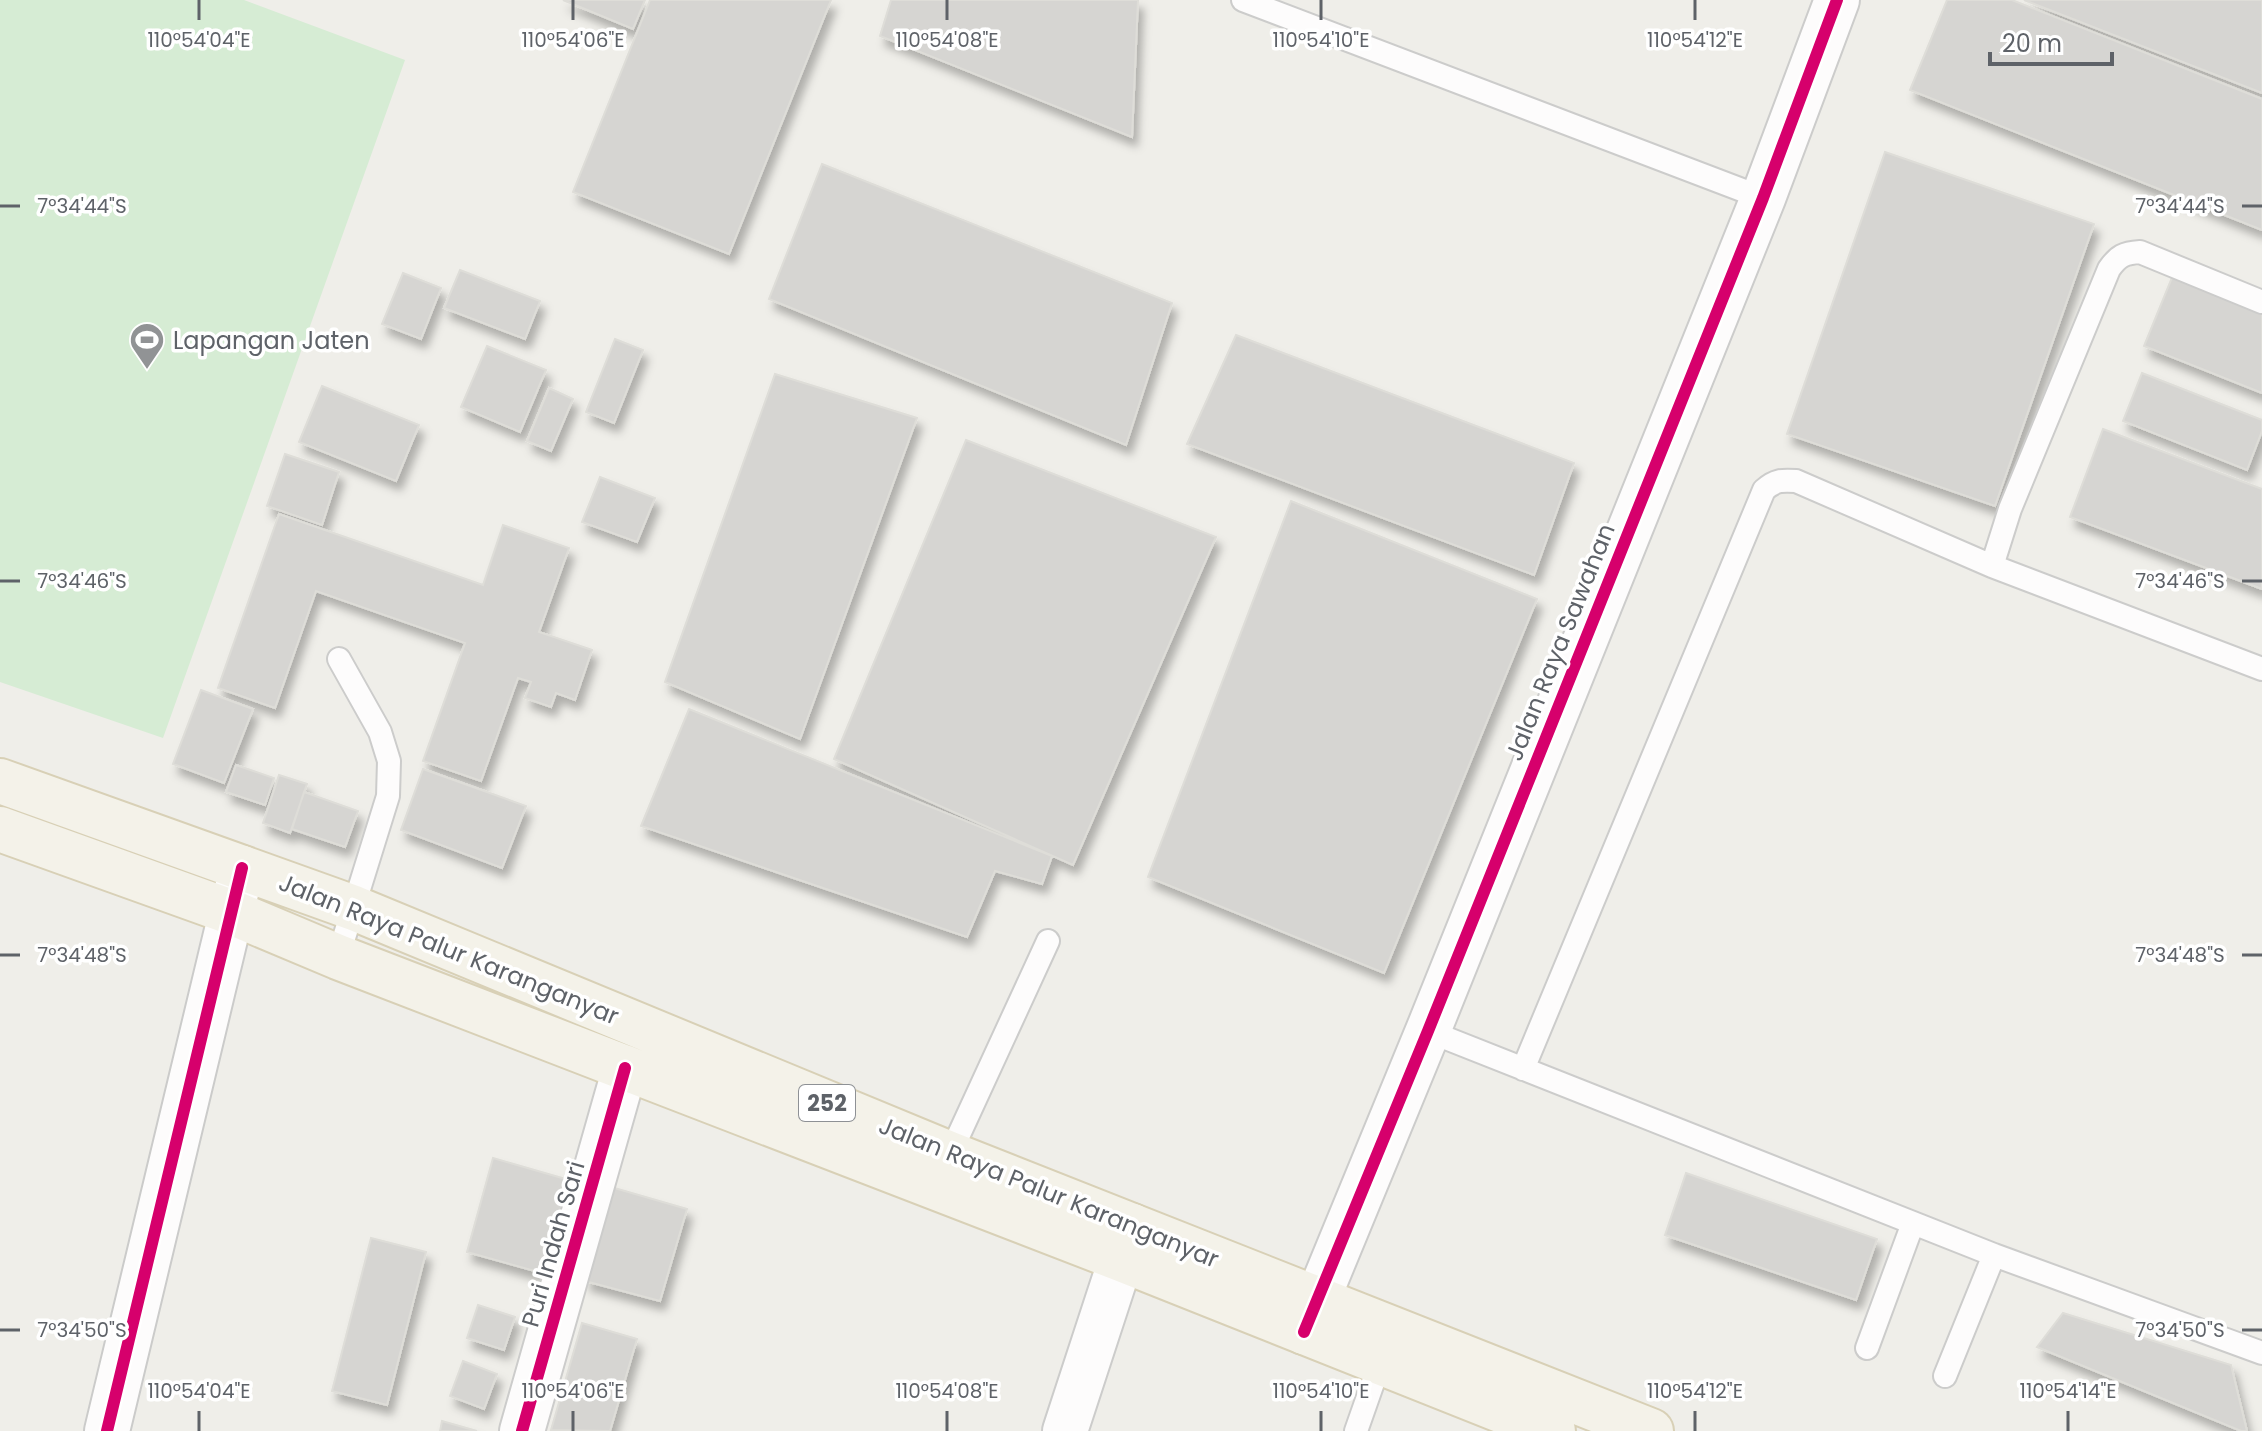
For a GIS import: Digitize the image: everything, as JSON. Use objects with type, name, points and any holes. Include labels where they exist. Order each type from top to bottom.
[{"type":"main road","name":"Jalan Raya Palur Karanganyar","points":[[0,781],[354,908],[950,1154],[1116,1277]]},
{"type":"main road","name":"Jalan Raya Palur Karanganyar","points":[[0,829],[225,939],[338,957],[618,1096],[1116,1277],[1310,1315],[1371,1387],[1553,1431]]},
{"type":"main road","name":"Jalan Raya Palur Karanganyar","points":[[1371,1387],[1651,1431]]},
{"type":"street","name":"Jalan Raya Sawahan","points":[[1310,1315],[1428,1031],[1763,198],[1837,0]]},
{"type":"street","points":[[107,1431],[242,868]]},
{"type":"street","name":"Puri Indah Sari","points":[[522,1431],[618,1096]]},
{"type":"street","points":[[1065,1431],[1116,1277]]},
{"type":"lane","points":[[1243,0],[1763,198]]},
{"type":"lane","points":[[1992,566],[2010,509],[2109,269],[2116,259],[2122,254],[2140,252],[2262,302]]},
{"type":"lane","points":[[1523,1069],[1764,490],[1776,481],[1796,481],[1992,566],[2262,669]]},
{"type":"lane","points":[[338,957],[388,796],[389,761],[380,732],[339,659]]},
{"type":"lane","points":[[950,1154],[1048,941]]},
{"type":"lane","points":[[1428,1031],[1994,1255],[2262,1353]]},
{"type":"lane","points":[[1867,1348],[1913,1223]]},
{"type":"lane","points":[[1945,1376],[1994,1255]]},
{"type":"green space","name":"Lapangan Jaten","points":[[0,0],[244,0],[405,60],[163,738],[0,682]]},
{"type":"building","points":[[563,0],[645,0],[633,29]]},
{"type":"building","points":[[650,0],[831,0],[729,254],[573,192]]},
{"type":"building","points":[[891,0],[1138,0],[1132,137],[880,36]]},
{"type":"building","points":[[1947,0],[2012,0],[2262,99],[2262,230],[1910,90]]},
{"type":"building","points":[[2024,0],[2262,0],[2262,93]]},
{"type":"building","points":[[1885,152],[2094,224],[1995,506],[1787,434]]},
{"type":"building","points":[[822,164],[1172,303],[1126,445],[769,299]]},
{"type":"building","points":[[460,270],[540,301],[525,339],[444,308]]},
{"type":"building","points":[[403,273],[441,288],[421,339],[382,324]]},
{"type":"building","points":[[2173,275],[2262,311],[2262,393],[2144,346]]},
{"type":"building","points":[[1236,335],[1574,463],[1534,575],[1187,444]]},
{"type":"building","points":[[615,339],[643,350],[614,423],[586,412]]},
{"type":"building","points":[[487,346],[546,370],[520,432],[461,407]]},
{"type":"building","points":[[2142,373],[2262,420],[2262,431],[2247,470],[2123,421]]},
{"type":"building","points":[[775,374],[917,418],[800,739],[665,682]]},
{"type":"building","points":[[322,386],[419,425],[396,481],[299,442]]},
{"type":"building","points":[[549,388],[573,399],[551,451],[527,441]]},
{"type":"building","points":[[2103,429],[2262,489],[2262,589],[2070,517]]},
{"type":"building","points":[[966,440],[1216,537],[1073,865],[834,759]]},
{"type":"building","points":[[285,454],[339,472],[322,525],[267,506]]},
{"type":"building","points":[[600,477],[655,498],[637,542],[582,522]]},
{"type":"building","points":[[1291,501],[1537,599],[1384,973],[1148,877]]},
{"type":"building","points":[[279,514],[483,585],[503,525],[569,548],[539,632],[592,650],[575,700],[556,693],[551,707],[525,698],[531,682],[518,678],[481,781],[423,761],[465,643],[316,591],[275,708],[218,688]]},
{"type":"building","points":[[201,690],[253,709],[224,783],[173,764]]},
{"type":"building","points":[[689,709],[1052,856],[1042,884],[995,871],[967,937],[641,826]]},
{"type":"building","points":[[236,765],[274,778],[265,805],[226,792]]},
{"type":"building","points":[[423,769],[526,806],[502,868],[401,830]]},
{"type":"building","points":[[279,775],[307,784],[290,833],[263,823]]},
{"type":"building","points":[[304,792],[358,811],[345,847],[292,829]]},
{"type":"building","points":[[493,1158],[569,1180],[542,1273],[467,1252]]},
{"type":"building","points":[[1686,1173],[1877,1239],[1856,1300],[1665,1235]]},
{"type":"building","points":[[611,1187],[687,1209],[660,1301],[585,1281]]},
{"type":"building","points":[[371,1238],[426,1252],[387,1405],[332,1391]]},
{"type":"building","points":[[478,1305],[515,1317],[504,1350],[467,1338]]},
{"type":"building","points":[[2063,1313],[2231,1365],[2247,1431],[2037,1347]]},
{"type":"building","points":[[582,1323],[637,1339],[610,1431],[551,1430]]},
{"type":"building","points":[[463,1361],[497,1374],[484,1409],[450,1396]]},
{"type":"building","points":[[442,1421],[477,1431],[440,1431]]},
{"type":"cycle path","points":[[1304,1332],[1763,198],[1837,0]]},
{"type":"cycle path","points":[[107,1431],[242,868]]},
{"type":"cycle path","points":[[522,1431],[625,1068]]},
{"type":"place","name":"Lapangan Jaten","points":[[147,371]]}]
